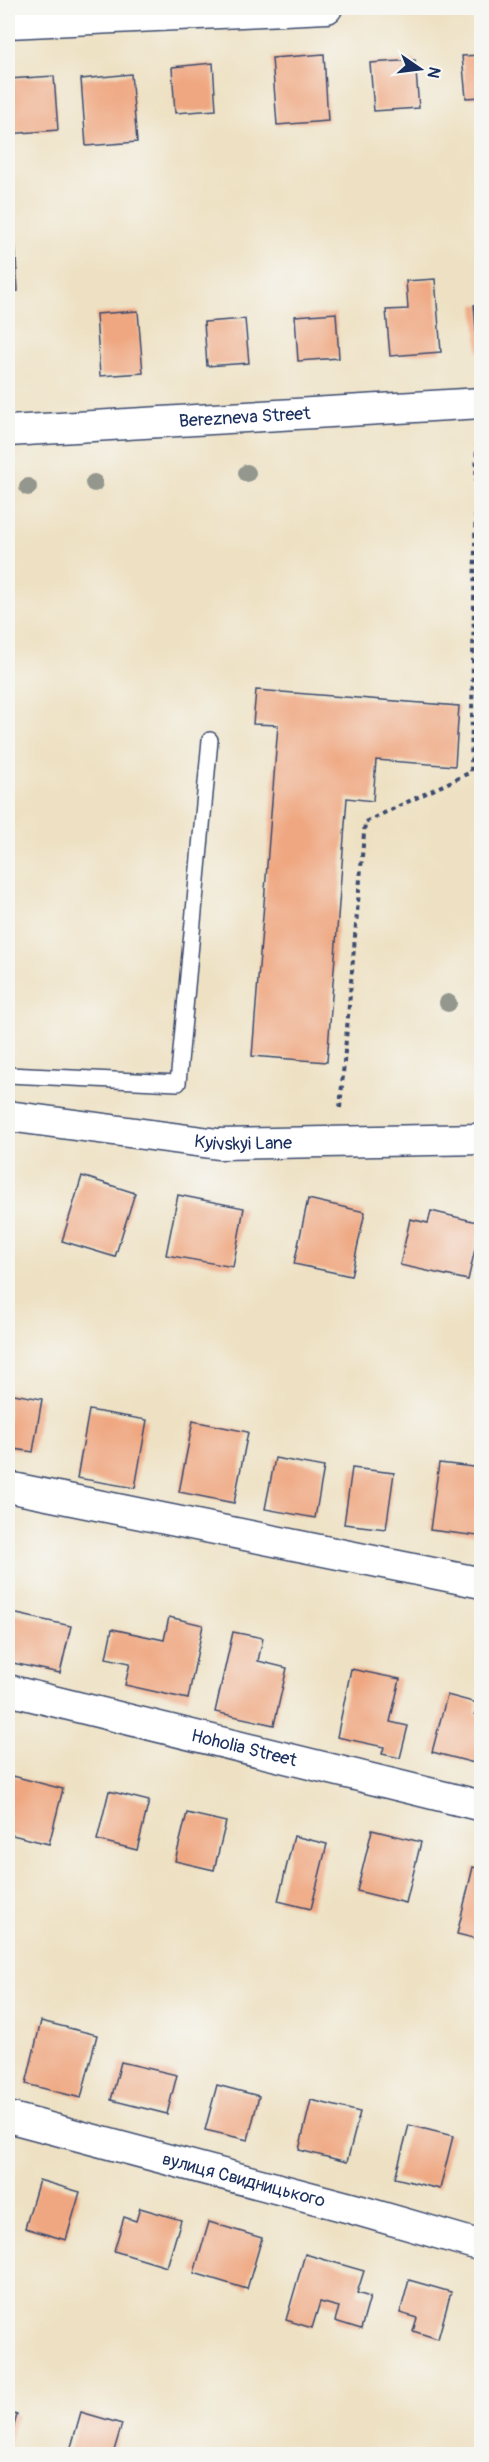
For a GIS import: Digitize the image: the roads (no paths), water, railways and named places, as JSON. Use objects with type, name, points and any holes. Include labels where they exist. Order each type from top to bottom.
[{"type":"street","points":[[8,23],[206,11],[327,8]]},
{"type":"street","name":"Berezneva Street","points":[[8,431],[479,403]]},
{"type":"street","name":"Kyivskyi Lane","points":[[8,1116],[218,1144],[482,1139]]},
{"type":"street","points":[[8,1487],[482,1582]]},
{"type":"street","name":"Hoholia Street","points":[[8,1690],[482,1806]]},
{"type":"street","name":"вулиця Свидницького","points":[[8,2117],[354,2208],[482,2246]]},
{"type":"lane","points":[[8,1075],[178,1083],[210,740]]}]
